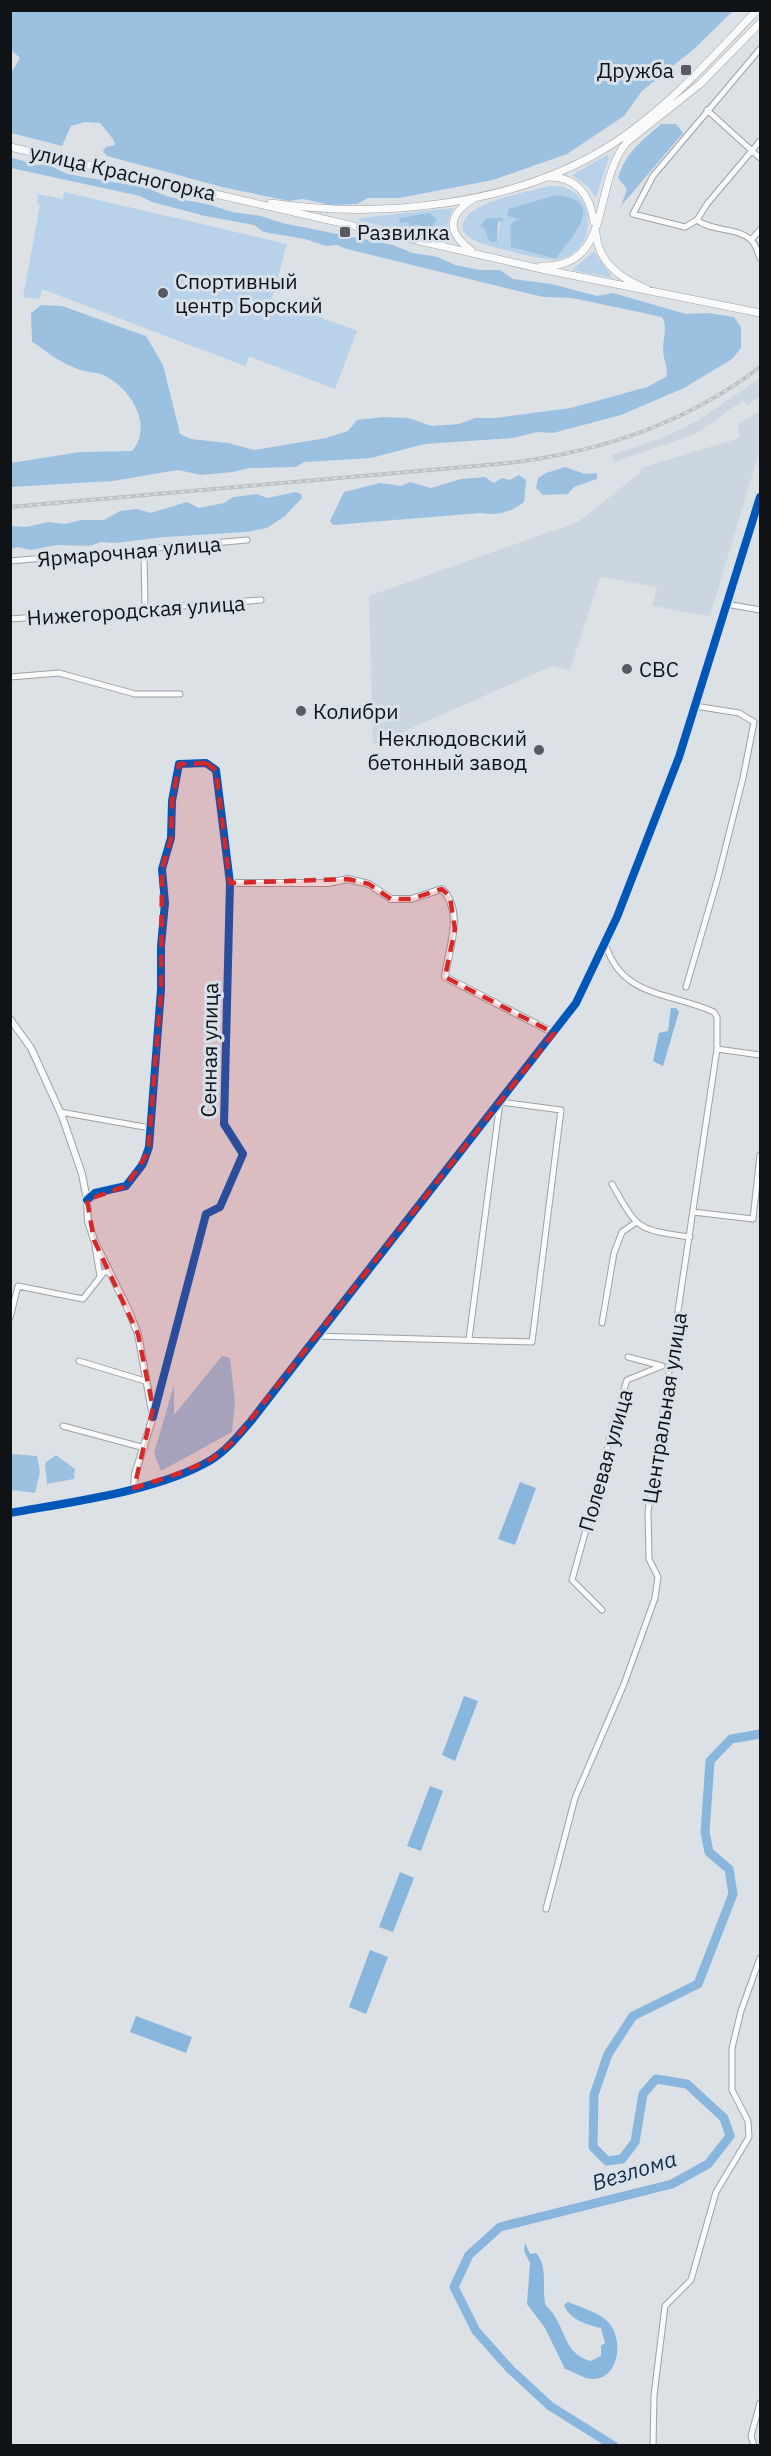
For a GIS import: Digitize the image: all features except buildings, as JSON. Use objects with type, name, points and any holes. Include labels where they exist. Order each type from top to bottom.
[{"type":"main road","points":[[236,198],[323,210],[424,206],[478,196],[543,177],[583,161],[629,130],[692,77],[757,10]]},
{"type":"main road","points":[[529,265],[556,266],[576,259],[588,247],[607,181],[619,152],[627,142],[700,84],[760,23]]},
{"type":"main road","name":"улица Красногорка","points":[[10,147],[236,198]]},
{"type":"main road","points":[[543,177],[563,178],[580,187],[589,198],[599,251],[615,272],[632,283],[664,295]]},
{"type":"main road","points":[[474,252],[457,238],[453,225],[458,211],[478,196]]},
{"type":"main road","points":[[236,198],[664,295],[760,313]]},
{"type":"street","points":[[760,49],[648,183],[633,214],[685,227],[697,220],[706,204],[760,141]]},
{"type":"street","points":[[707,110],[760,158]]},
{"type":"street","points":[[697,220],[710,228],[751,240],[760,258]]},
{"type":"street","points":[[751,240],[760,230]]},
{"type":"street","points":[[10,1513],[135,1488],[193,1468],[227,1448],[554,1033],[576,1003],[605,943],[654,823],[695,706],[760,497]]},
{"type":"street","name":"Ярмарочная улица","points":[[10,561],[144,551],[247,540]]},
{"type":"street","points":[[144,551],[145,609]]},
{"type":"street","name":"Нижегородская улица","points":[[10,620],[261,600]]},
{"type":"street","points":[[726,604],[760,610]]},
{"type":"street","points":[[10,678],[58,673],[135,694],[180,694]]},
{"type":"street","points":[[686,987],[717,881],[754,722],[739,713],[695,706]]},
{"type":"street","name":"Сенная улица","points":[[150,1128],[161,990],[161,946],[165,903],[162,868],[171,838],[172,801],[178,764],[206,763],[216,770],[230,883],[223,1116],[230,1137],[243,1154],[220,1207],[206,1214],[153,1417]]},
{"type":"street","points":[[230,883],[316,884],[348,879],[369,884],[391,899],[411,899],[442,889],[450,897],[455,929],[445,977],[554,1033]]},
{"type":"street","name":"Центральная улица","points":[[546,1909],[575,1798],[624,1684],[655,1598],[658,1577],[649,1559],[648,1512],[717,1049],[718,1026],[714,1012],[655,994],[627,979],[611,963],[605,943]]},
{"type":"street","points":[[10,1019],[31,1048],[74,1148],[87,1200],[88,1221],[94,1240],[100,1276]]},
{"type":"street","points":[[717,1049],[760,1055]]},
{"type":"street","points":[[316,1336],[532,1342],[561,1110],[500,1102],[469,1340]]},
{"type":"street","points":[[60,1112],[150,1128],[146,1157],[130,1183],[122,1188],[95,1193],[87,1200]]},
{"type":"street","points":[[693,1212],[753,1219],[760,1155]]},
{"type":"street","points":[[612,1184],[635,1223],[650,1231],[690,1237]]},
{"type":"street","points":[[602,1323],[614,1253],[622,1232],[635,1223]]},
{"type":"street","points":[[94,1240],[138,1334],[144,1381],[153,1417],[135,1474],[135,1488]]},
{"type":"street","points":[[10,1318],[18,1286],[83,1299],[104,1272],[110,1272]]},
{"type":"street","points":[[628,1357],[662,1366],[670,1365]]},
{"type":"street","points":[[79,1362],[144,1381]]},
{"type":"street","name":"Полевая улица","points":[[602,1610],[572,1580],[602,1476],[612,1427],[627,1380],[662,1366]]},
{"type":"street","points":[[63,1426],[145,1448]]},
{"type":"street","points":[[653,2445],[654,2395],[665,2306],[691,2280],[716,2192],[750,2137],[748,2121],[732,2090],[732,2048],[741,2012],[760,1966],[760,1958]]},
{"type":"street","points":[[754,2445],[751,2436],[760,2403]]},
{"type":"highlighted area","points":[[206,763],[216,770],[230,883],[348,879],[369,884],[391,899],[411,899],[442,889],[450,897],[455,929],[445,977],[554,1033],[234,1441],[212,1459],[180,1473],[134,1488],[153,1408],[138,1334],[94,1240],[87,1200],[126,1186],[148,1152],[161,990],[162,869],[171,838],[172,801],[179,764]]},
{"type":"shaded area","points":[[11,10],[733,11],[694,49],[642,91],[624,116],[567,154],[493,180],[399,198],[368,198],[357,204],[331,205],[303,199],[289,201],[222,187],[107,156],[103,151],[106,147],[115,145],[100,123],[85,122],[71,126],[62,146],[11,133],[11,73],[20,58],[11,50]]},
{"type":"shaded area","points":[[661,124],[676,124],[683,133],[621,206],[627,189],[618,178],[621,169],[635,148]]},
{"type":"shaded area","points":[[607,155],[609,157],[596,198],[588,187],[572,175]]},
{"type":"shaded area","points":[[10,157],[36,165],[49,165],[67,174],[147,188],[169,197],[211,205],[232,212],[261,216],[282,223],[393,245],[413,253],[438,257],[455,265],[480,270],[500,270],[513,279],[551,284],[597,296],[613,293],[686,314],[708,313],[734,317],[741,327],[741,348],[732,359],[684,388],[621,415],[553,433],[537,432],[513,438],[425,444],[371,458],[304,462],[296,467],[250,468],[201,475],[178,470],[113,481],[11,487],[11,463],[80,452],[132,451],[141,430],[136,408],[122,388],[101,374],[68,365],[32,342],[31,313],[41,305],[62,306],[146,336],[163,365],[180,434],[191,439],[228,443],[254,450],[326,438],[348,431],[357,420],[383,417],[408,418],[432,426],[459,424],[475,418],[495,418],[571,408],[647,387],[666,377],[667,370],[663,349],[665,325],[662,317],[572,298],[543,297],[337,245],[326,246],[305,239],[264,232],[254,225],[205,216],[152,202],[140,196],[11,168]]},
{"type":"shaded area","points":[[550,186],[565,188],[577,194],[588,216],[588,229],[583,241],[576,251],[564,258],[558,259],[544,259],[490,246],[472,239],[463,231],[464,221],[471,213],[483,206],[512,195]],"holes":[[[555,195],[571,198],[580,204],[583,212],[577,230],[556,259],[511,247],[510,226],[515,220],[528,221],[507,216],[508,209]],[[486,218],[503,218],[503,221],[497,221],[500,224],[497,242],[490,241],[484,227],[480,225]]]},
{"type":"shaded area","name":"Спортивный центр Борский","points":[[64,192],[287,244],[272,299],[357,331],[335,389],[251,357],[245,366],[42,289],[40,299],[23,297],[40,205],[37,203],[38,194],[63,199]]},
{"type":"shaded area","points":[[555,195],[571,198],[580,204],[583,211],[577,230],[556,259],[511,247],[510,226],[515,220],[522,220],[507,216],[508,209]]},
{"type":"shaded area","points":[[453,208],[447,224],[452,242],[359,221],[359,218]]},
{"type":"shaded area","points":[[429,213],[437,219],[430,229],[416,224],[410,226],[408,222],[399,223],[400,218]]},
{"type":"shaded area","points":[[486,218],[503,218],[503,221],[498,221],[497,242],[490,242],[484,228],[480,226]]},
{"type":"shaded area","points":[[593,252],[595,253],[613,278],[572,270]]},
{"type":"shaded area","points":[[760,378],[760,396],[747,405],[744,400],[695,434],[614,462],[612,455],[662,438],[697,421]]},
{"type":"shaded area","name":"Колибри","points":[[760,411],[760,449],[710,616],[652,606],[657,587],[600,577],[570,670],[552,666],[373,745],[369,596],[578,522],[640,473],[641,468],[740,438],[738,424]]},
{"type":"shaded area","points":[[565,467],[585,474],[597,473],[597,479],[574,487],[568,494],[543,495],[536,488],[538,478]]},
{"type":"shaded area","points":[[519,475],[526,480],[524,502],[504,512],[333,525],[330,521],[344,492],[380,483],[401,486],[410,482],[431,488],[461,479],[485,477],[494,483],[502,478],[510,480]]},
{"type":"shaded area","points":[[296,492],[301,494],[302,498],[285,516],[267,528],[247,532],[165,537],[115,543],[101,542],[89,546],[57,545],[30,550],[18,547],[11,549],[11,526],[26,527],[49,522],[65,524],[82,520],[104,520],[120,511],[137,509],[151,513],[187,502],[199,508],[224,503],[233,497],[257,494],[267,498]]},
{"type":"shaded area","points":[[671,1008],[676,1008],[679,1012],[663,1066],[653,1061],[659,1033],[668,1031]]},
{"type":"shaded area","points":[[222,1356],[230,1358],[235,1402],[232,1432],[161,1471],[154,1453],[174,1385],[174,1415]]},
{"type":"shaded area","points":[[11,1454],[37,1456],[40,1472],[35,1493],[11,1490]]},
{"type":"shaded area","points":[[56,1455],[75,1469],[74,1479],[47,1484],[45,1463]]},
{"type":"shaded area","points":[[520,1482],[536,1488],[515,1545],[498,1539]]},
{"type":"shaded area","points":[[464,1696],[478,1701],[455,1761],[442,1755]]},
{"type":"shaded area","points":[[430,1786],[443,1791],[421,1851],[407,1846]]},
{"type":"shaded area","points":[[400,1872],[414,1878],[393,1932],[379,1927]]},
{"type":"shaded area","points":[[370,1950],[388,1957],[366,2014],[349,2007]]},
{"type":"shaded area","points":[[136,2016],[192,2037],[186,2053],[130,2032]]},
{"type":"shaded area","points":[[525,2243],[530,2254],[536,2253],[540,2258],[546,2304],[576,2354],[591,2361],[601,2356],[601,2346],[605,2343],[601,2328],[574,2318],[564,2305],[568,2302],[601,2316],[614,2331],[617,2340],[616,2360],[612,2369],[605,2375],[597,2379],[586,2378],[565,2369],[545,2328],[527,2304],[530,2263],[524,2251]]},
{"type":"waterway","name":"Везлома","points":[[614,2446],[550,2406],[510,2369],[476,2331],[454,2287],[469,2255],[500,2227],[672,2184],[708,2164],[730,2136],[724,2118],[687,2084],[656,2079],[643,2094],[635,2142],[622,2159],[607,2161],[593,2147],[594,2095],[608,2054],[633,2016],[698,1984],[733,1894],[729,1869],[709,1852],[705,1832],[710,1761],[731,1739],[760,1734]]},
{"type":"railway","points":[[10,507],[509,463],[543,458],[609,443],[641,432],[703,404],[760,367]]},
{"type":"cycle path","points":[[10,1513],[87,1500],[166,1480],[190,1471],[222,1452],[251,1421],[576,1003],[617,917],[679,757],[760,497]]},
{"type":"cycle path","points":[[87,1200],[95,1193],[126,1186],[143,1164],[149,1147],[161,990],[161,946],[165,903],[162,869],[171,838],[172,801],[179,764],[206,763],[216,770],[230,883],[224,1124],[243,1154],[220,1207],[206,1214],[153,1417]]},
{"type":"place","name":"Дружба","points":[[686,70]]},
{"type":"place","name":"Развилка","points":[[345,232]]},
{"type":"place","name":"Спортивный центр Борский","points":[[163,293]]},
{"type":"place","name":"СВС","points":[[627,669]]},
{"type":"place","name":"Колибри","points":[[301,711]]},
{"type":"place","name":"Неклюдовский бетонный завод","points":[[539,750]]}]
